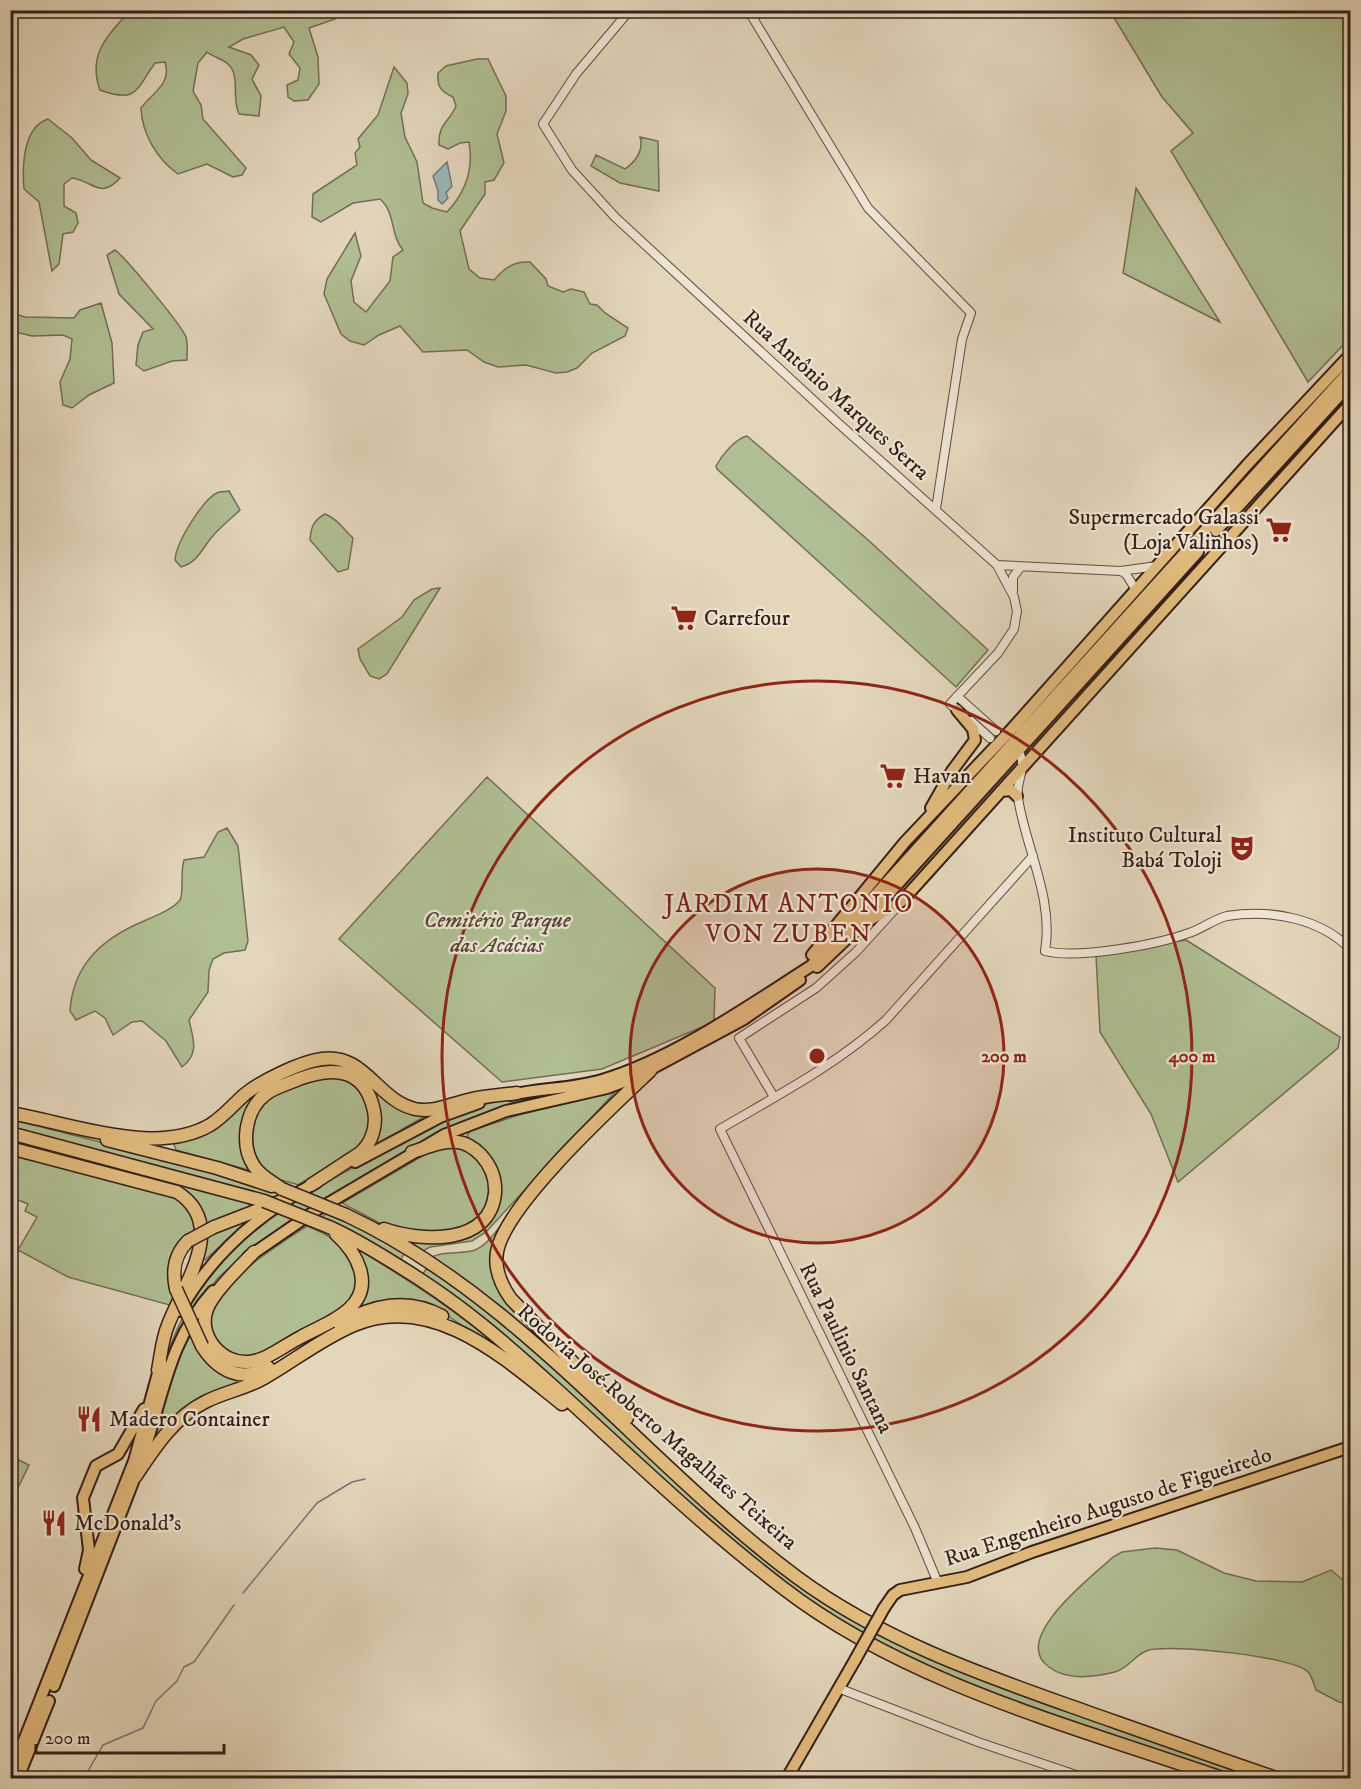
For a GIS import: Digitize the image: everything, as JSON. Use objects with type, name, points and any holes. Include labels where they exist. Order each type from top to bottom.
[{"type":"highway","points":[[10,1114],[135,1138],[170,1139],[210,1125],[261,1084],[310,1062],[333,1058],[357,1066],[392,1099],[413,1108],[434,1110],[488,1095],[517,1093]]},
{"type":"highway","points":[[311,1185],[366,1148],[374,1132],[375,1114],[366,1091],[354,1078],[336,1071],[318,1072],[275,1088],[260,1100],[250,1114],[246,1137],[249,1157],[260,1173],[285,1194],[188,1241],[180,1250],[175,1262],[173,1276],[176,1289],[202,1346],[222,1369],[233,1373],[261,1372],[299,1346],[364,1311],[413,1305],[437,1313],[498,1354],[677,1498]]},
{"type":"highway","points":[[650,1071],[538,1185],[508,1224],[499,1242],[496,1260],[500,1281],[511,1299],[687,1483]]},
{"type":"highway","name":"Rodovia José Roberto Magalhães Teixeira","points":[[10,1114],[217,1168],[350,1217],[407,1248],[439,1269],[501,1317],[687,1483],[797,1577],[876,1626],[980,1674],[1276,1779]]},
{"type":"highway","name":"Rodovia José Roberto Magalhães Teixeira","points":[[10,1133],[264,1201],[329,1227],[419,1278],[480,1321],[677,1498],[783,1588],[821,1615],[885,1652],[989,1696],[1222,1779]]},
{"type":"highway","points":[[350,1217],[393,1232],[416,1236],[457,1235],[481,1224],[492,1207],[495,1189],[493,1173],[483,1157],[459,1142],[412,1152]]},
{"type":"highway","points":[[10,1148],[177,1192],[191,1203],[200,1228],[199,1254],[168,1323],[158,1370]]},
{"type":"highway","points":[[254,1252],[211,1302],[205,1317],[207,1333],[217,1350],[228,1358],[244,1363],[261,1359],[339,1317],[354,1304],[362,1278],[358,1262],[351,1248],[329,1227]]},
{"type":"highway","points":[[135,1477],[161,1438],[193,1409],[212,1398],[262,1379],[312,1347],[363,1322],[398,1315],[431,1319],[498,1354]]},
{"type":"main road","points":[[905,842],[1009,732],[1350,355]]},
{"type":"main road","points":[[10,1776],[136,1454],[158,1370],[179,1313],[200,1277],[285,1194],[311,1185],[440,1117],[483,1101],[517,1093],[589,1084],[632,1070],[713,1028],[811,966],[1350,370]]},
{"type":"main road","points":[[18,1779],[145,1450],[168,1368],[179,1341],[208,1296],[254,1252],[315,1210],[412,1152],[484,1118],[546,1100],[607,1088],[650,1071],[744,1019],[796,984],[835,952],[857,929],[1350,384]]},
{"type":"main road","points":[[857,929],[902,901],[1001,790],[1020,764],[1350,404]]},
{"type":"main road","points":[[792,978],[927,815],[952,771],[973,746],[973,729],[954,707]]},
{"type":"main road","points":[[905,842],[916,837],[937,820],[985,774]]},
{"type":"main road","points":[[1001,790],[1011,790],[1017,796]]},
{"type":"main road","points":[[74,1614],[88,1550],[83,1498],[96,1466],[118,1454],[153,1392]]},
{"type":"main road","name":"Rua Engenheiro Augusto de Figueiredo","points":[[787,1779],[892,1595],[900,1590],[967,1577],[1032,1552],[1350,1447]]},
{"type":"street","name":"Rua Antônio Marques Serra","points":[[630,10],[576,74],[543,124],[572,170],[615,217],[838,423],[997,565],[1013,593],[1017,611],[1011,637],[957,696],[954,707]]},
{"type":"street","points":[[748,10],[868,208],[971,313],[962,339],[936,509]]},
{"type":"street","points":[[997,565],[1020,568],[1120,571],[1157,566]]},
{"type":"street","points":[[1013,593],[1013,577],[1020,568]]},
{"type":"street","points":[[1120,571],[1126,574],[1136,590]]},
{"type":"street","points":[[957,696],[996,731]]},
{"type":"street","points":[[954,707],[990,738]]},
{"type":"street","points":[[1020,764],[1017,796],[1044,902],[1047,940],[1045,951],[1058,955],[1125,947],[1189,933],[1224,917],[1252,915],[1292,918],[1311,924],[1350,950]]},
{"type":"street","points":[[902,901],[856,952],[816,988],[739,1038],[774,1097],[839,1059],[886,1020],[1033,856]]},
{"type":"street","name":"Rua Paulinio Santana","points":[[774,1097],[720,1129],[915,1528],[938,1583]]},
{"type":"street","points":[[838,1688],[978,1742],[1085,1779]]},
{"type":"green space","points":[[130,11],[333,11],[335,19],[309,28],[318,57],[319,84],[308,100],[294,101],[288,97],[287,85],[298,80],[300,68],[289,54],[294,42],[284,27],[243,39],[229,47],[251,55],[259,65],[252,79],[261,96],[259,116],[239,114],[234,75],[228,64],[207,52],[198,63],[193,91],[201,105],[203,119],[246,168],[242,175],[233,177],[207,164],[178,174],[157,153],[144,127],[141,108],[164,82],[165,62],[155,63],[135,92],[122,95],[100,90],[96,66],[98,56],[107,37]]},
{"type":"green space","points":[[1110,11],[1350,11],[1350,338],[1308,382],[1171,151],[1193,133],[1162,97]]},
{"type":"green space","points":[[477,59],[488,59],[506,96],[506,111],[497,134],[504,163],[494,180],[485,182],[485,194],[460,231],[469,269],[480,278],[494,280],[510,266],[530,262],[546,279],[548,286],[563,292],[571,289],[584,292],[590,304],[597,305],[628,328],[625,336],[592,353],[577,368],[567,372],[556,373],[526,365],[498,367],[484,362],[467,350],[423,352],[400,326],[379,335],[364,345],[350,341],[341,334],[324,294],[327,279],[355,233],[361,256],[351,281],[354,302],[366,312],[390,281],[393,257],[403,250],[396,238],[389,211],[380,199],[353,203],[321,222],[312,217],[313,194],[357,165],[355,153],[360,147],[358,139],[378,115],[394,67],[407,83],[408,94],[401,113],[405,137],[417,162],[423,203],[447,212],[464,188],[469,171],[470,152],[469,142],[460,143],[448,149],[439,145],[442,127],[456,106],[453,97],[440,88],[438,73],[446,66]]},
{"type":"green space","points":[[48,119],[72,138],[91,160],[120,178],[107,188],[72,178],[64,184],[64,206],[76,213],[78,223],[73,232],[63,234],[59,264],[52,271],[39,202],[24,189],[23,180],[24,159],[29,139],[33,130]]},
{"type":"green space","points":[[640,137],[658,141],[659,191],[620,183],[591,166],[596,155],[625,169],[638,155],[641,147]]},
{"type":"green space","points":[[1136,188],[1220,322],[1123,273]]},
{"type":"green space","points":[[115,250],[141,278],[182,330],[187,340],[187,360],[172,361],[144,371],[136,365],[138,345],[143,332],[153,329],[119,294],[107,255]]},
{"type":"green space","points":[[101,303],[112,343],[114,383],[89,395],[72,408],[63,405],[60,382],[70,359],[72,339],[63,335],[32,336],[11,331],[11,313],[25,317],[74,318],[80,310]]},
{"type":"green space","points":[[747,436],[867,539],[988,650],[956,687],[717,469],[716,466],[729,448]]},
{"type":"green space","points":[[229,491],[240,510],[215,533],[195,559],[181,567],[175,560],[180,543],[191,522],[213,496],[219,492]]},
{"type":"green space","points":[[325,514],[337,521],[353,538],[348,569],[338,572],[310,540],[313,525]]},
{"type":"green space","points":[[440,588],[387,674],[379,679],[370,676],[360,659],[358,649],[402,617],[414,600],[432,589]]},
{"type":"green space","name":"Cemitério Parque das Acácias","points":[[487,777],[715,988],[714,1022],[602,1069],[502,1082],[339,939]]},
{"type":"green space","points":[[227,828],[238,846],[248,941],[245,950],[224,953],[213,959],[209,970],[208,992],[189,1020],[194,1045],[188,1062],[182,1067],[166,1041],[142,1021],[132,1022],[113,1035],[105,1018],[95,1011],[76,1020],[70,1011],[72,994],[84,966],[103,945],[116,936],[177,904],[181,897],[184,860],[204,857],[218,832]]},
{"type":"green space","points":[[1186,940],[1340,1037],[1338,1048],[1178,1182],[1151,1114],[1100,1032],[1096,955]]},
{"type":"green space","points":[[341,1062],[427,1115],[374,1146],[370,1091],[325,1067],[250,1109],[252,1171],[176,1150],[173,1142],[263,1087],[315,1064]]},
{"type":"green space","points":[[337,1074],[358,1089],[368,1103],[370,1120],[365,1145],[298,1185],[271,1176],[261,1168],[254,1157],[251,1146],[253,1123],[258,1112],[275,1093],[289,1085]]},
{"type":"green space","points":[[574,1091],[500,1108],[461,1123],[402,1153],[292,1220],[252,1247],[218,1278],[201,1299],[168,1353],[183,1316],[203,1284],[226,1256],[252,1232],[282,1210],[313,1190],[427,1128],[475,1107],[499,1101]]},
{"type":"green space","points":[[616,1091],[486,1232],[472,1241],[430,1247],[423,1251],[404,1239],[465,1236],[498,1198],[476,1145],[467,1136],[470,1131],[522,1114]]},
{"type":"green space","points":[[10,1119],[190,1165],[284,1193],[281,1200],[11,1128]]},
{"type":"green space","points":[[10,1140],[249,1204],[250,1210],[204,1227],[191,1198],[11,1144]]},
{"type":"green space","points":[[447,1146],[476,1156],[485,1169],[492,1200],[474,1225],[439,1234],[385,1226],[342,1203],[424,1155]]},
{"type":"green space","points":[[10,1155],[174,1193],[191,1209],[197,1231],[183,1242],[176,1301],[173,1306],[68,1277],[18,1250],[37,1217],[25,1211],[28,1204],[11,1197]]},
{"type":"green space","points":[[329,1212],[400,1250],[404,1254],[400,1261],[322,1217]]},
{"type":"green space","points":[[255,1214],[205,1260],[202,1259],[206,1237]]},
{"type":"green space","points":[[506,1220],[493,1270],[563,1357],[562,1361],[465,1280],[432,1257],[480,1248]]},
{"type":"green space","points":[[307,1226],[333,1240],[352,1258],[357,1269],[357,1281],[353,1295],[343,1309],[256,1358],[249,1359],[222,1350],[209,1326],[210,1312],[218,1298],[246,1269]]},
{"type":"green space","points":[[353,1246],[458,1315],[516,1362],[445,1314],[350,1314],[360,1299]]},
{"type":"green space","points":[[426,1269],[439,1274],[506,1325],[664,1467],[856,1620],[1266,1778],[1238,1778],[1003,1697],[949,1676],[851,1628],[768,1572],[422,1275]]},
{"type":"green space","points":[[190,1334],[202,1355],[215,1366],[255,1378],[156,1436],[176,1362]]},
{"type":"green space","points":[[13,1457],[29,1465],[14,1496],[10,1494]]},
{"type":"green space","points":[[1155,1548],[1177,1550],[1224,1573],[1256,1581],[1302,1582],[1331,1570],[1350,1586],[1350,1704],[1339,1702],[1316,1690],[1309,1673],[1299,1667],[1281,1661],[1232,1653],[1181,1649],[1149,1650],[1140,1654],[1120,1670],[1090,1676],[1072,1676],[1049,1667],[1039,1655],[1039,1641],[1046,1625],[1058,1609],[1113,1557],[1122,1552]]},
{"type":"water","points":[[447,162],[452,186],[446,193],[448,198],[442,204],[438,200],[438,191],[433,176]]},
{"type":"waterway","points":[[243,1593],[317,1503],[352,1482],[365,1479]]},
{"type":"waterway","points":[[84,1778],[103,1745],[143,1728],[156,1701],[177,1681],[184,1667],[194,1662],[234,1605]]},
{"type":"place","name":"Supermercado Galassi (Loja Valinhos)","points":[[1279,530]]},
{"type":"place","name":"Carrefour","points":[[684,618]]},
{"type":"place","name":"Havan","points":[[893,776]]},
{"type":"place","name":"Instituto Cultural Babá Toloji","points":[[1242,848]]},
{"type":"place","name":"Madero Container","points":[[89,1419]]},
{"type":"place","name":"McDonald's","points":[[54,1523]]},
{"type":"district","name":"JARDIM ANTONIO VON ZUBEN","points":[[789,919]]}]
